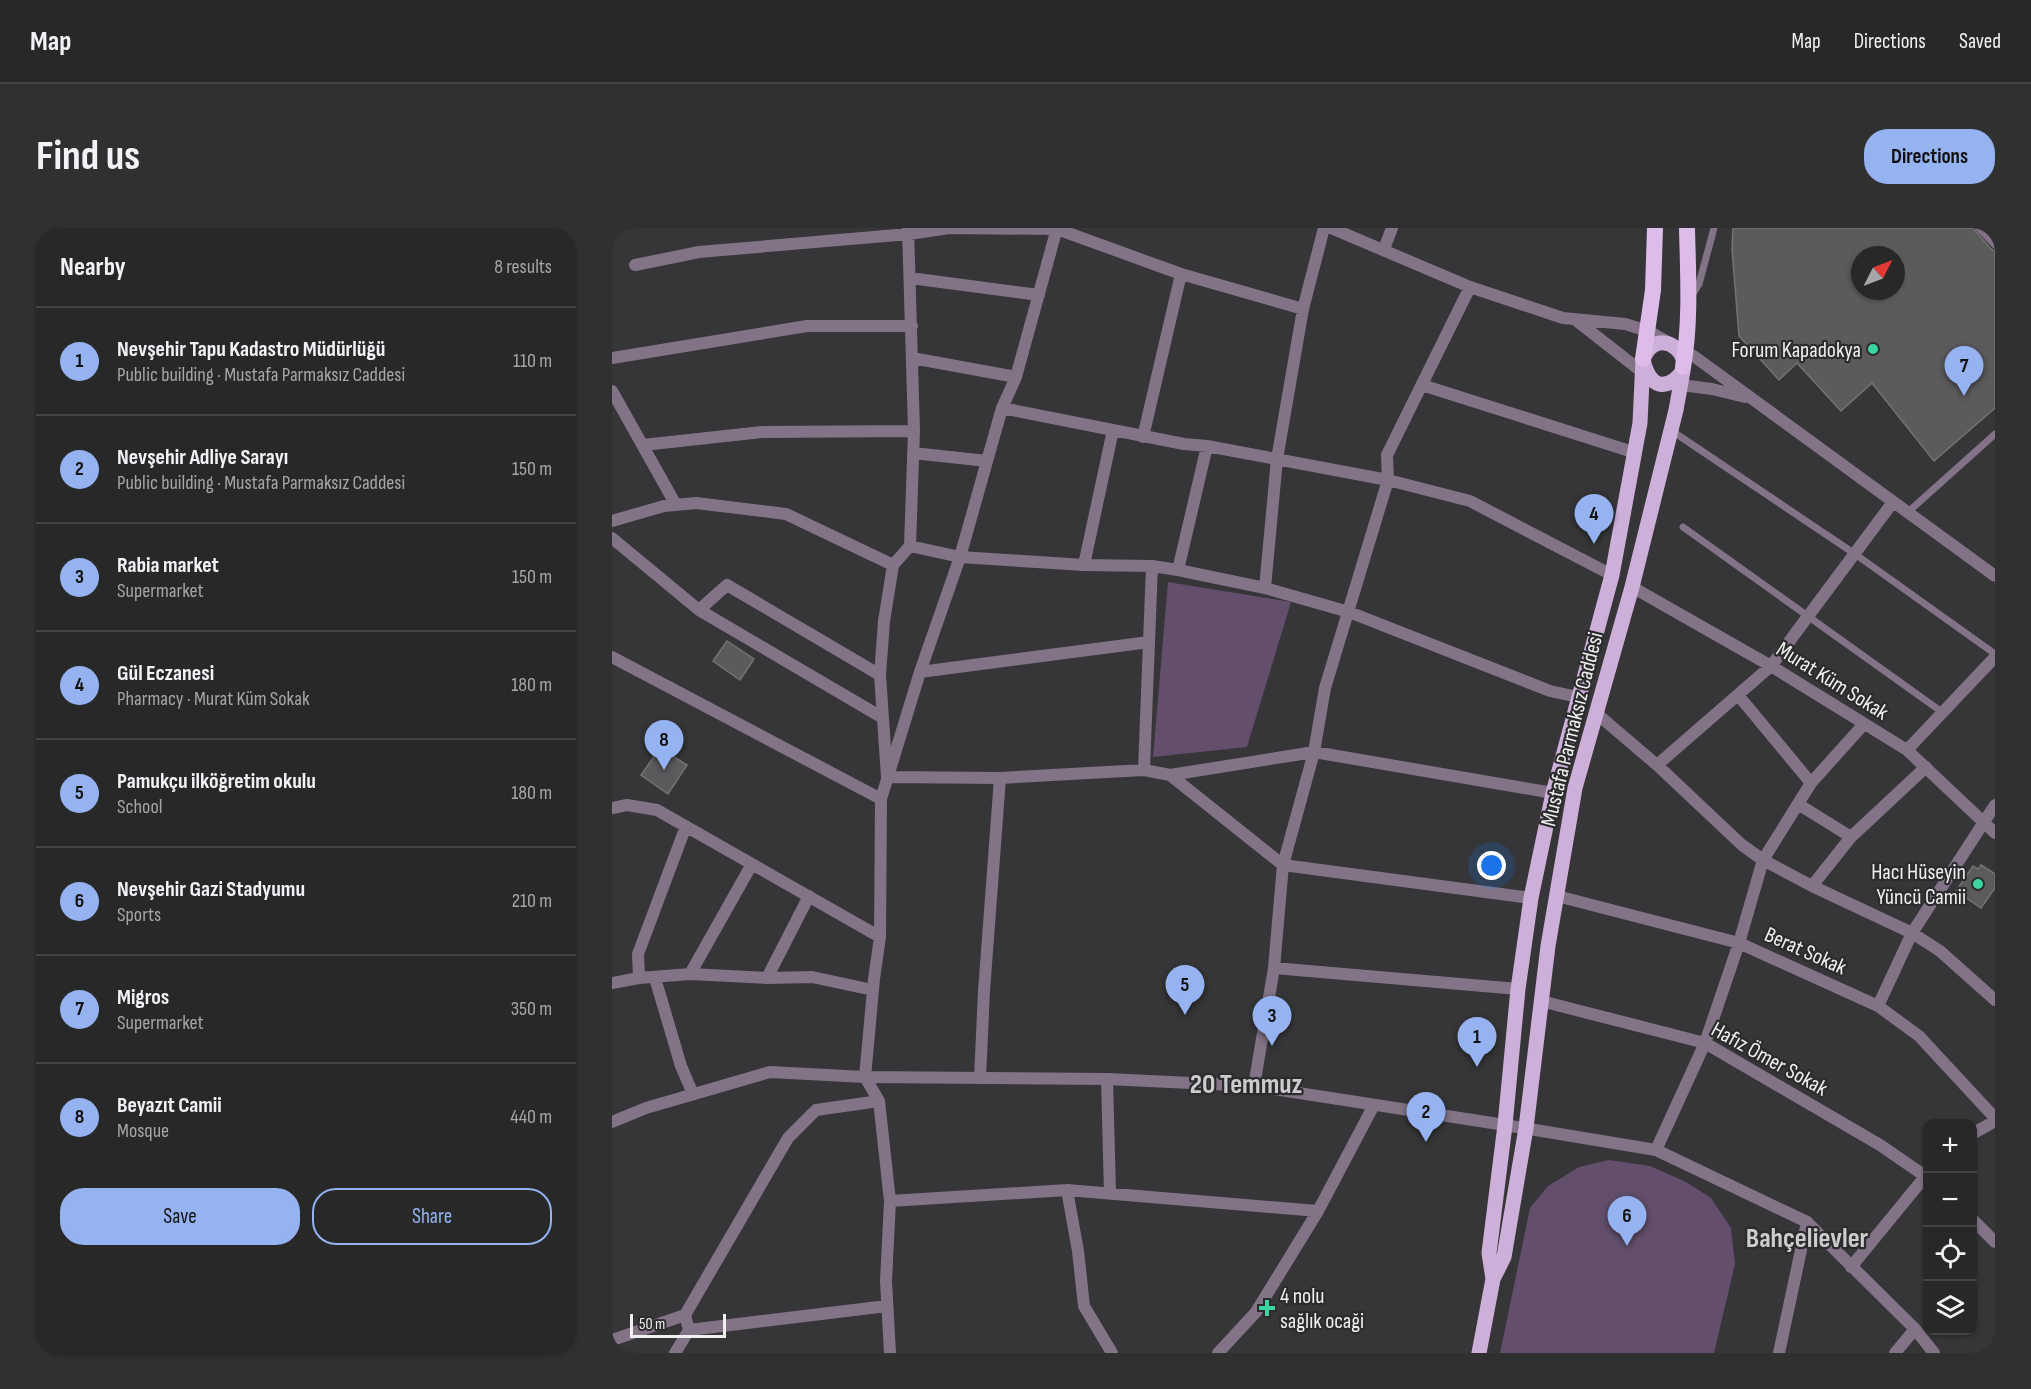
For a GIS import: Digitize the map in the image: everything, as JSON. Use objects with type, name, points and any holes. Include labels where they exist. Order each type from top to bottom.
[{"type":"highway","points":[[1644,369],[1653,290],[1655,228]]},
{"type":"highway","name":"Mustafa Parmaksız Caddesi","points":[[1681,362],[1688,302],[1687,228]]},
{"type":"main road","points":[[1659,343],[1667,343],[1681,362],[1680,376],[1673,382],[1664,384],[1655,382],[1644,369],[1646,352],[1659,343]]},
{"type":"main road","name":"Mustafa Parmaksız Caddesi","points":[[1479,1353],[1493,1279],[1504,1257],[1526,1128],[1541,1001],[1575,788],[1632,587],[1670,429],[1681,362]]},
{"type":"main road","name":"Mustafa Parmaksız Caddesi","points":[[1493,1279],[1489,1253],[1505,1125],[1518,989],[1531,898],[1553,793],[1612,575],[1636,453],[1644,369]]},
{"type":"street","points":[[635,265],[699,252],[909,231],[950,228],[1057,229],[1181,274],[1303,309]]},
{"type":"street","points":[[1265,588],[1277,459],[1303,309],[1324,228]]},
{"type":"street","points":[[1331,228],[1470,287],[1563,318],[1625,324],[1648,331],[1712,389],[1749,398]]},
{"type":"street","points":[[1384,249],[1392,228]]},
{"type":"street","points":[[890,1353],[886,1281],[890,1201],[879,1101],[865,1077],[880,937],[881,800],[920,672],[960,557],[1002,408],[1016,377],[1057,229]]},
{"type":"street","points":[[887,777],[880,675],[884,621],[893,565],[910,546],[914,431],[909,231]]},
{"type":"street","points":[[1143,437],[1181,274]]},
{"type":"street","points":[[910,278],[1039,295]]},
{"type":"street","points":[[1254,1086],[1274,968],[1283,865],[1314,752],[1326,688],[1388,480],[1387,455],[1470,287]]},
{"type":"street","points":[[1576,320],[1644,369]]},
{"type":"street","points":[[612,358],[807,326],[912,326]]},
{"type":"street","points":[[912,358],[1016,377]]},
{"type":"street","points":[[1681,362],[1749,398],[1995,576]]},
{"type":"street","points":[[1422,385],[1636,453]]},
{"type":"street","points":[[612,390],[676,505]]},
{"type":"street","points":[[1002,408],[1143,437],[1207,446],[1388,480],[1470,501],[1612,575]]},
{"type":"street","points":[[1084,565],[1113,430]]},
{"type":"street","points":[[643,445],[762,432],[914,431]]},
{"type":"street","points":[[1178,570],[1207,446]]},
{"type":"street","points":[[913,453],[987,461]]},
{"type":"street","points":[[1657,765],[1771,666],[1893,502]]},
{"type":"street","points":[[612,521],[663,506],[696,503],[786,514],[893,565]]},
{"type":"street","points":[[612,538],[699,610],[883,718]]},
{"type":"street","points":[[910,546],[960,557],[1084,565],[1152,566],[1265,588],[1349,612],[1550,691],[1578,697]]},
{"type":"street","points":[[1144,770],[1152,566]]},
{"type":"street","points":[[699,610],[727,585],[880,675]]},
{"type":"street","name":"Murat Küm Sokak","points":[[1632,587],[1771,666],[1907,750],[1995,833]]},
{"type":"street","points":[[920,672],[1149,642]]},
{"type":"street","points":[[1907,750],[1995,655]]},
{"type":"street","points":[[612,657],[881,800]]},
{"type":"street","points":[[1738,695],[1811,783]]},
{"type":"street","points":[[1596,713],[1657,765],[1742,845],[1763,860],[1812,886],[1912,933],[1940,951],[1995,1000]]},
{"type":"street","points":[[1656,1150],[1705,1043],[1739,943],[1763,860],[1811,783],[1864,724]]},
{"type":"street","points":[[887,777],[1000,778],[1144,770],[1170,775],[1314,752],[1553,793]]},
{"type":"street","points":[[1812,886],[1851,837],[1926,767]]},
{"type":"street","points":[[1170,775],[1283,865],[1531,898]]},
{"type":"street","points":[[980,1078],[1000,778]]},
{"type":"street","points":[[1798,804],[1851,837]]},
{"type":"street","points":[[612,808],[627,805],[657,810],[880,937]]},
{"type":"street","points":[[1878,1006],[1912,933],[1995,805]]},
{"type":"street","points":[[639,978],[638,954],[686,826]]},
{"type":"street","points":[[690,974],[752,864]]},
{"type":"street","points":[[767,978],[809,896]]},
{"type":"street","name":"Berat Sokak","points":[[1557,896],[1739,943],[1878,1006],[1919,1036],[1995,1119]]},
{"type":"street","points":[[1274,968],[1518,989]]},
{"type":"street","points":[[612,982],[690,974],[767,978],[812,977],[873,990]]},
{"type":"street","points":[[655,978],[681,1066],[693,1094]]},
{"type":"street","name":"Hafız Ömer Sokak","points":[[1541,1001],[1705,1043],[1880,1145],[1923,1173]]},
{"type":"street","points":[[612,1122],[646,1108],[770,1072],[865,1077],[1107,1079],[1254,1086],[1656,1150],[1807,1222],[1915,1329],[1934,1353]]},
{"type":"street","points":[[1107,1079],[1110,1193]]},
{"type":"street","points":[[612,1340],[685,1315],[788,1138],[816,1110],[879,1101]]},
{"type":"street","points":[[1218,1353],[1256,1312],[1318,1211],[1374,1105]]},
{"type":"street","points":[[1977,1131],[1995,1119]]},
{"type":"street","points":[[1851,1267],[1923,1181]]},
{"type":"street","points":[[890,1201],[1067,1190],[1318,1211]]},
{"type":"street","points":[[1067,1190],[1078,1251],[1084,1306],[1112,1353]]},
{"type":"street","points":[[1779,1353],[1807,1222]]},
{"type":"street","points":[[1977,1224],[1995,1242]]},
{"type":"street","points":[[689,1330],[887,1306]]},
{"type":"street","points":[[675,1353],[689,1330],[685,1315]]},
{"type":"street","points":[[1895,1353],[1915,1329]]},
{"type":"lane","points":[[1688,302],[1699,284],[1714,228]]},
{"type":"lane","points":[[1979,228],[1995,245]]},
{"type":"lane","points":[[1670,429],[1855,554],[1995,655]]},
{"type":"lane","points":[[1908,512],[1995,434]]},
{"type":"lane","points":[[1683,527],[1942,712]]},
{"type":"shaded area","points":[[1168,582],[1291,602],[1247,747],[1153,757]]},
{"type":"shaded area","points":[[1609,1160],[1650,1166],[1686,1182],[1711,1198],[1731,1228],[1735,1264],[1714,1353],[1500,1353],[1530,1208],[1548,1186],[1579,1167]]},
{"type":"building","name":"Forum Kapadokya","points":[[1733,228],[1973,228],[1995,251],[1995,408],[1934,461],[1872,383],[1841,411],[1797,363],[1779,380],[1739,336],[1732,249]]},
{"type":"building","points":[[727,641],[754,659],[740,680],[713,661]]},
{"type":"building","points":[[660,748],[687,765],[668,794],[641,775]]},
{"type":"building","name":"Hacı Hüseyin Yüncü Camii","points":[[1981,865],[1995,874],[1995,888],[1981,908],[1956,891],[1973,866],[1978,869]]},
{"type":"place","name":"Forum Kapadokya","points":[[1873,349]]},
{"type":"place","name":"Migros","points":[[1964,396]]},
{"type":"place","name":"Gül Eczanesi","points":[[1594,544]]},
{"type":"place","name":"Beyazıt Camii","points":[[664,770]]},
{"type":"place","name":"Hacı Hüseyin Yüncü Camii","points":[[1978,884]]},
{"type":"place","name":"Pamukçu ilköğretim okulu","points":[[1185,1015]]},
{"type":"place","name":"Rabia market","points":[[1272,1046]]},
{"type":"place","name":"Nevşehir Tapu Kadastro Müdürlüğü","points":[[1477,1067]]},
{"type":"place","name":"Nevşehir Adliye Sarayı","points":[[1426,1142]]},
{"type":"place","name":"Nevşehir Gazi Stadyumu","points":[[1627,1246]]},
{"type":"place","name":"4 nolu sağlık ocaği","points":[[1267,1308]]},
{"type":"district","name":"20 Temmuz","points":[[1246,1083]]},
{"type":"district","name":"Bahçelievler","points":[[1807,1237]]}]
